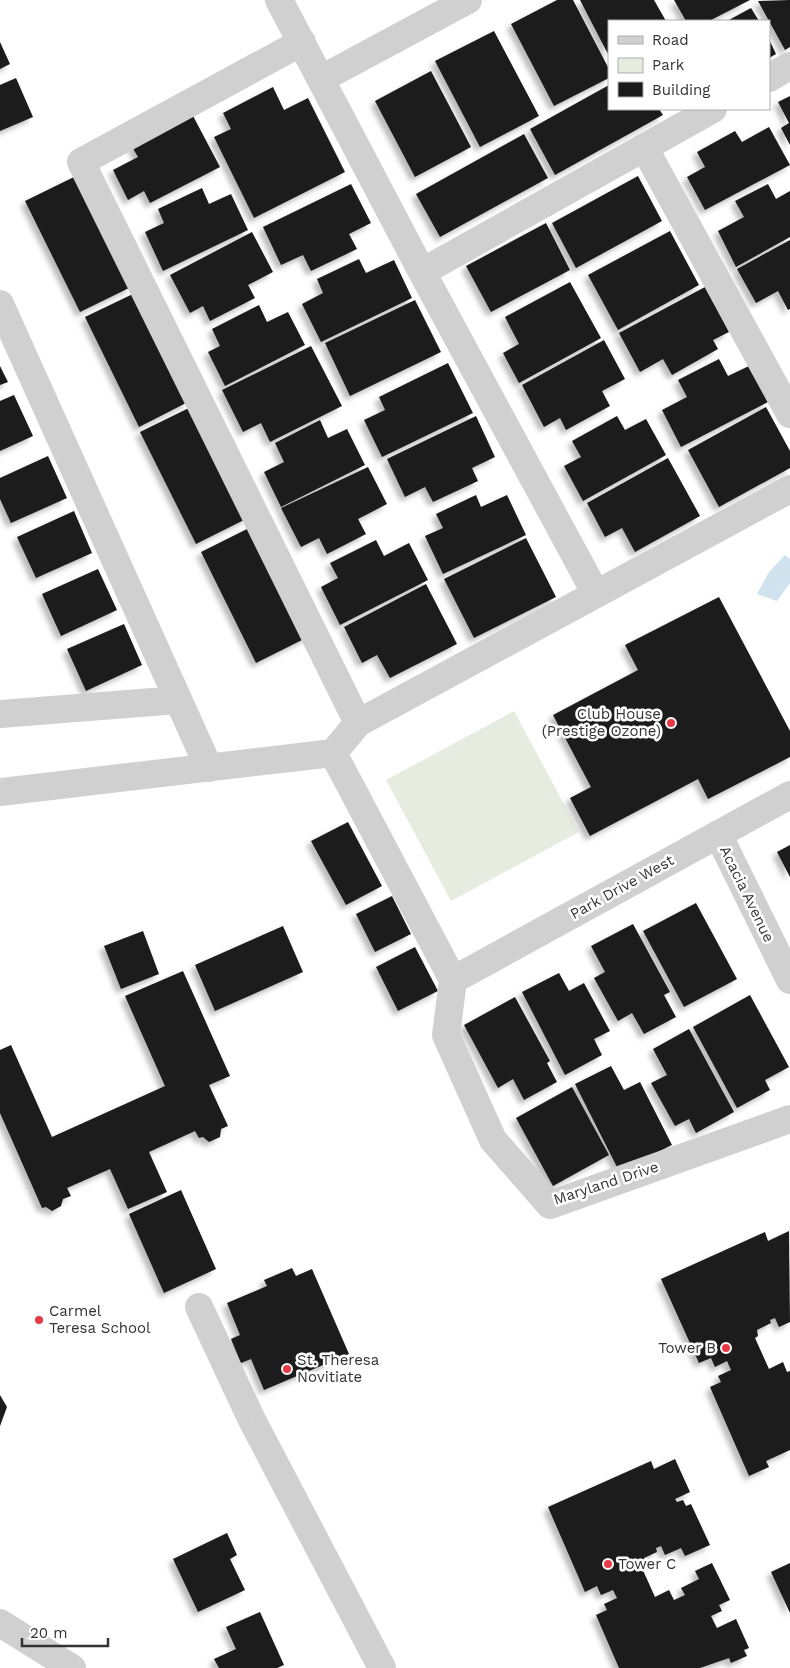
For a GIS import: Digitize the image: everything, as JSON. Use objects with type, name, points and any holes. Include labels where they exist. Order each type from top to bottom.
[{"type":"street","points":[[280,0],[422,272],[596,594]]},
{"type":"street","points":[[321,79],[468,0]]},
{"type":"street","points":[[302,42],[81,162],[358,723]]},
{"type":"street","points":[[770,77],[790,66]]},
{"type":"street","points":[[422,272],[711,110]]},
{"type":"street","points":[[644,148],[790,414]]},
{"type":"street","points":[[0,304],[208,768]]},
{"type":"street","points":[[0,792],[333,753],[358,723],[790,489]]},
{"type":"street","points":[[0,714],[178,700]]},
{"type":"street","points":[[333,753],[453,980]]},
{"type":"street","name":"Park Drive West","points":[[453,980],[790,795]]},
{"type":"street","name":"Acacia Avenue","points":[[718,834],[790,980]]},
{"type":"street","name":"Maryland Drive","points":[[453,980],[446,1035],[493,1140],[550,1205],[790,1119]]},
{"type":"street","points":[[199,1307],[252,1420],[382,1668]]},
{"type":"street","points":[[0,1623],[72,1668]]},
{"type":"green space","points":[[514,711],[579,832],[451,901],[386,780]]},
{"type":"water","points":[[785,555],[790,559],[790,583],[777,601],[757,594],[769,572]]},
{"type":"building","points":[[557,0],[573,0],[608,67],[608,79],[554,106],[511,24]]},
{"type":"building","points":[[580,0],[654,0],[665,20],[608,20],[608,54]]},
{"type":"building","points":[[674,0],[750,0],[711,20],[685,20]]},
{"type":"building","points":[[790,0],[790,47],[785,50],[758,1]]},
{"type":"building","points":[[751,8],[758,20],[729,20]]},
{"type":"building","points":[[494,31],[539,116],[480,147],[435,61]]},
{"type":"building","points":[[770,41],[776,54],[770,57]]},
{"type":"building","points":[[0,42],[10,64],[0,69]]},
{"type":"building","points":[[431,71],[471,147],[415,177],[375,101]]},
{"type":"building","points":[[16,78],[33,117],[0,131],[0,85]]},
{"type":"building","points":[[608,86],[608,110],[660,110],[663,115],[555,175],[530,129]]},
{"type":"building","points":[[273,87],[284,110],[308,98],[345,172],[254,218],[214,137],[231,129],[223,113]]},
{"type":"building","points":[[790,96],[790,145],[781,128],[789,123],[778,102]]},
{"type":"building","points":[[192,114],[220,167],[150,203],[144,191],[128,200],[113,170],[138,157],[131,145]]},
{"type":"building","points":[[769,127],[790,165],[705,210],[687,177],[705,167],[697,152],[735,131],[742,142]]},
{"type":"building","points":[[524,134],[548,178],[440,237],[416,194]]},
{"type":"building","points":[[76,176],[131,287],[80,312],[25,201]]},
{"type":"building","points":[[638,176],[662,221],[576,268],[552,223]]},
{"type":"building","points":[[351,184],[371,223],[349,234],[357,249],[311,271],[303,255],[281,265],[263,227]]},
{"type":"building","points":[[768,184],[776,199],[790,191],[790,237],[736,267],[718,231],[744,217],[735,201]]},
{"type":"building","points":[[202,188],[209,204],[231,194],[248,230],[163,271],[145,232],[164,223],[158,209]]},
{"type":"building","points":[[546,223],[570,270],[491,312],[466,266]]},
{"type":"building","points":[[670,231],[699,285],[618,330],[588,275]]},
{"type":"building","points":[[252,232],[273,272],[248,285],[255,298],[210,321],[203,306],[190,313],[170,275]]},
{"type":"building","points":[[790,240],[790,309],[788,310],[778,291],[756,303],[737,269]]},
{"type":"building","points":[[359,259],[366,273],[394,260],[412,298],[321,342],[302,304],[323,293],[317,279]]},
{"type":"building","points":[[570,282],[601,338],[519,383],[503,353],[519,344],[505,317]]},
{"type":"building","points":[[705,287],[729,332],[713,340],[718,349],[672,375],[663,359],[640,372],[619,333]]},
{"type":"building","points":[[135,293],[188,402],[139,427],[85,317]]},
{"type":"building","points":[[415,300],[441,352],[350,396],[325,343]]},
{"type":"building","points":[[259,305],[267,322],[288,312],[305,345],[225,386],[208,352],[220,346],[212,329]]},
{"type":"building","points":[[604,340],[625,379],[602,391],[610,406],[566,430],[560,418],[544,427],[522,385]]},
{"type":"building","points":[[311,346],[342,406],[270,442],[261,423],[243,432],[222,390]]},
{"type":"building","points":[[719,359],[728,376],[749,366],[768,402],[681,447],[662,410],[687,397],[678,380]]},
{"type":"building","points":[[448,363],[473,413],[382,457],[364,420],[385,410],[379,397]]},
{"type":"building","points":[[0,366],[8,382],[0,385]]},
{"type":"building","points":[[14,395],[33,436],[0,451],[0,401]]},
{"type":"building","points":[[193,406],[248,518],[196,544],[140,432]]},
{"type":"building","points":[[766,407],[790,451],[790,468],[719,507],[688,450]]},
{"type":"building","points":[[476,416],[495,457],[472,468],[478,481],[433,502],[425,487],[405,497],[387,459]]},
{"type":"building","points":[[617,416],[625,430],[646,419],[666,455],[583,501],[564,466],[581,457],[572,441]]},
{"type":"building","points":[[320,420],[328,438],[347,429],[365,465],[281,507],[264,472],[284,462],[275,443]]},
{"type":"building","points":[[48,456],[67,498],[11,523],[0,499],[0,478]]},
{"type":"building","points":[[668,458],[700,516],[635,552],[622,528],[605,537],[587,503]]},
{"type":"building","points":[[368,467],[387,504],[358,519],[366,534],[327,554],[319,538],[301,547],[281,508]]},
{"type":"building","points":[[476,495],[481,507],[507,495],[526,535],[443,574],[425,536],[443,528],[436,514]]},
{"type":"building","points":[[74,511],[92,553],[36,578],[17,537]]},
{"type":"building","points":[[253,526],[308,637],[256,663],[201,552]]},
{"type":"building","points":[[526,538],[556,597],[474,638],[444,579]]},
{"type":"building","points":[[376,540],[384,556],[409,543],[428,580],[340,625],[321,587],[338,578],[330,563]]},
{"type":"building","points":[[98,569],[117,610],[61,636],[42,594]]},
{"type":"building","points":[[426,584],[457,644],[390,678],[377,655],[362,663],[344,627]]},
{"type":"building","name":"Club House (Prestige Ozone)","points":[[719,597],[790,731],[790,757],[708,799],[698,779],[590,836],[570,798],[591,787],[553,715],[638,670],[625,645]]},
{"type":"building","points":[[124,624],[142,665],[86,691],[67,649]]},
{"type":"building","points":[[348,822],[382,886],[346,905],[311,841]]},
{"type":"building","points":[[790,845],[790,877],[777,852]]},
{"type":"building","points":[[392,896],[411,934],[375,952],[356,914]]},
{"type":"building","points":[[696,903],[737,979],[684,1007],[643,931]]},
{"type":"building","points":[[633,924],[670,992],[664,995],[676,1017],[644,1034],[632,1013],[618,1021],[594,978],[605,972],[591,946]]},
{"type":"building","points":[[283,926],[303,972],[215,1011],[195,965]]},
{"type":"building","points":[[143,931],[159,974],[121,989],[104,946]]},
{"type":"building","points":[[415,947],[438,991],[398,1011],[376,967]]},
{"type":"building","points":[[183,971],[230,1076],[209,1085],[228,1126],[221,1129],[220,1137],[209,1142],[203,1137],[199,1138],[195,1131],[149,1152],[167,1192],[128,1209],[110,1169],[67,1188],[71,1196],[63,1199],[61,1206],[52,1211],[46,1207],[42,1208],[0,1113],[0,1050],[11,1045],[52,1137],[165,1086],[125,996]]},
{"type":"building","points":[[559,973],[569,991],[584,983],[610,1031],[594,1039],[602,1055],[565,1075],[522,992]]},
{"type":"building","points":[[750,995],[789,1067],[765,1080],[770,1090],[737,1108],[693,1027]]},
{"type":"building","points":[[515,997],[550,1061],[547,1063],[557,1082],[524,1100],[513,1079],[498,1088],[464,1025]]},
{"type":"building","points":[[689,1029],[734,1112],[696,1133],[689,1119],[675,1126],[651,1083],[667,1075],[653,1049]]},
{"type":"building","points":[[611,1066],[624,1090],[640,1082],[672,1145],[619,1171],[575,1084]]},
{"type":"building","points":[[572,1087],[609,1155],[553,1186],[516,1118]]},
{"type":"building","points":[[181,1190],[216,1269],[164,1293],[129,1214]]},
{"type":"building","name":"Tower B","points":[[789,1231],[790,1322],[779,1327],[775,1318],[770,1320],[771,1323],[757,1330],[758,1336],[755,1338],[769,1369],[783,1362],[787,1372],[790,1371],[790,1450],[766,1461],[769,1467],[749,1476],[710,1387],[721,1382],[718,1376],[731,1370],[727,1361],[715,1367],[711,1358],[699,1363],[661,1279],[765,1232],[768,1241]]},
{"type":"building","points":[[292,1268],[296,1276],[312,1269],[349,1354],[264,1390],[251,1359],[241,1363],[231,1339],[240,1335],[227,1303],[267,1286],[264,1280]]},
{"type":"building","points":[[0,1395],[7,1407],[0,1426]]},
{"type":"building","name":"Tower C","points":[[675,1459],[690,1492],[675,1499],[677,1502],[683,1500],[686,1506],[691,1504],[710,1545],[685,1556],[681,1548],[665,1555],[661,1546],[656,1548],[657,1552],[644,1558],[644,1565],[641,1566],[655,1597],[669,1590],[674,1600],[685,1595],[681,1588],[699,1579],[695,1571],[712,1563],[730,1600],[719,1605],[722,1611],[711,1616],[717,1628],[736,1619],[749,1648],[744,1650],[747,1656],[731,1663],[729,1658],[700,1668],[619,1668],[596,1615],[607,1610],[604,1604],[617,1598],[613,1590],[601,1595],[597,1586],[585,1592],[548,1507],[651,1461],[654,1469]]},
{"type":"building","points":[[227,1533],[237,1555],[230,1559],[245,1590],[198,1612],[173,1559]]},
{"type":"building","points":[[790,1563],[790,1613],[771,1572]]},
{"type":"building","points":[[260,1612],[284,1665],[277,1668],[219,1668],[214,1659],[236,1649],[226,1627]]},
{"type":"place","name":"Club House (Prestige Ozone)","points":[[671,723]]},
{"type":"place","name":"Carmel Teresa School","points":[[39,1320]]},
{"type":"place","name":"Tower B","points":[[726,1348]]},
{"type":"place","name":"St. Theresa Novitiate","points":[[287,1369]]},
{"type":"place","name":"Tower C","points":[[608,1564]]}]
